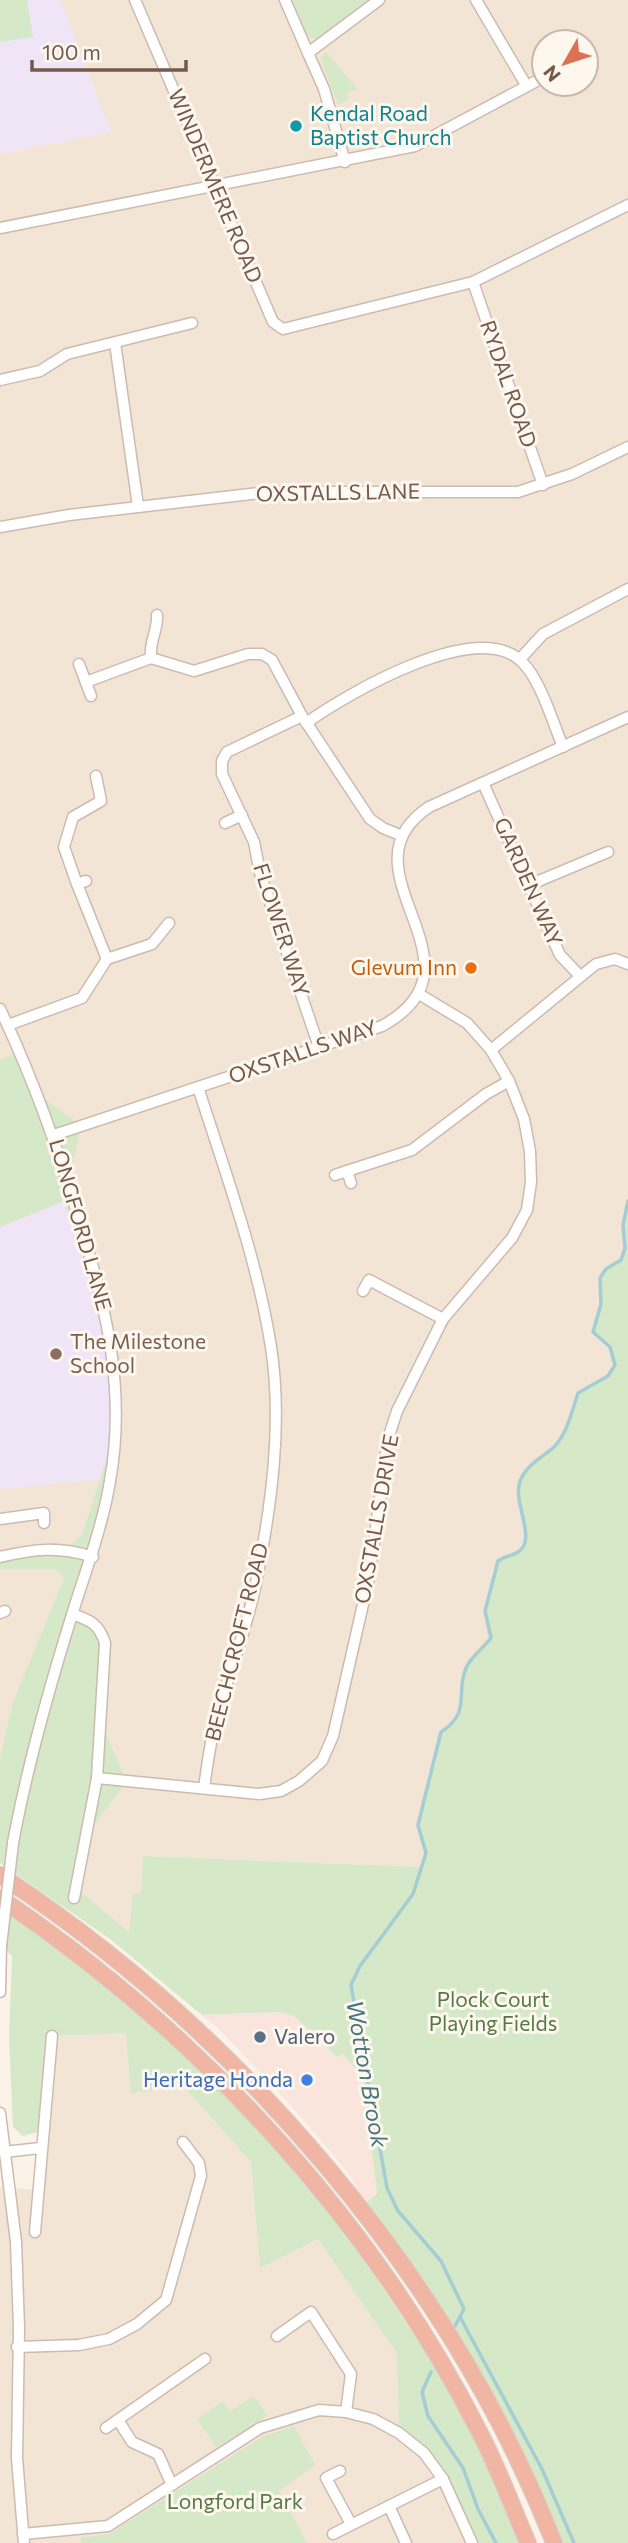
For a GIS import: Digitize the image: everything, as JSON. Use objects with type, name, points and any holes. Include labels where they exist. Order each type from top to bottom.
[{"type":"highway","points":[[0,1875],[116,1960],[219,2051],[282,2116],[340,2184],[411,2280],[468,2370],[507,2442],[554,2543]]},
{"type":"highway","points":[[0,1898],[101,1972],[187,2047],[274,2136],[364,2248],[418,2328],[480,2432],[528,2543]]},
{"type":"street","name":"WINDERMERE ROAD","points":[[135,0],[274,322],[283,329],[473,282]]},
{"type":"street","points":[[285,0],[327,97],[345,162]]},
{"type":"street","points":[[308,52],[379,0]]},
{"type":"street","points":[[477,1],[526,85]]},
{"type":"street","points":[[0,228],[345,162],[415,146],[530,83]]},
{"type":"street","points":[[473,282],[628,205]]},
{"type":"street","name":"RYDAL ROAD","points":[[473,282],[543,485]]},
{"type":"street","points":[[0,380],[40,372],[66,354],[115,342],[183,333],[192,323]]},
{"type":"street","points":[[115,342],[138,506]]},
{"type":"street","name":"OXSTALLS LANE","points":[[0,527],[138,506],[304,489],[491,494],[543,485],[628,447]]},
{"type":"street","points":[[520,660],[543,634],[628,589]]},
{"type":"street","points":[[150,658],[150,645],[158,630],[158,613]]},
{"type":"street","points":[[304,720],[371,682],[427,659],[476,649],[506,650],[529,670],[563,747]]},
{"type":"street","points":[[86,682],[150,658],[194,671],[247,654],[262,654],[272,660],[304,720],[370,819],[400,835]]},
{"type":"street","points":[[79,664],[91,696]]},
{"type":"street","points":[[419,995],[425,968],[424,951],[398,869],[396,846],[400,835],[414,817],[429,807],[628,717]]},
{"type":"street","name":"FLOWER WAY","points":[[304,720],[227,752],[222,761],[222,774],[254,842],[260,873],[319,1047]]},
{"type":"street","points":[[96,776],[104,805],[70,814],[64,847],[81,883],[107,959]]},
{"type":"street","name":"GARDEN WAY","points":[[483,783],[561,955],[580,976]]},
{"type":"street","points":[[225,823],[242,815]]},
{"type":"street","points":[[529,885],[608,852]]},
{"type":"street","points":[[8,1025],[82,998],[107,959],[152,944],[169,923]]},
{"type":"street","points":[[491,1050],[580,976],[605,960],[615,959],[628,964]]},
{"type":"street","name":"OXSTALLS WAY","points":[[54,1135],[390,1022],[404,1013],[419,995]]},
{"type":"street","name":"OXSTALLS DRIVE","points":[[97,1778],[259,1794],[281,1791],[299,1781],[322,1761],[333,1736],[369,1578],[388,1439],[397,1411],[443,1319],[512,1238],[527,1210],[531,1182],[530,1152],[524,1119],[509,1081],[491,1050],[467,1023],[419,995]]},
{"type":"street","name":"LONGFORD LANE","points":[[0,1009],[54,1135],[96,1274],[109,1329],[116,1378],[118,1424],[111,1479],[93,1556],[38,1724],[13,1843],[1,1946],[0,1992]]},
{"type":"street","points":[[335,1175],[412,1150],[486,1094],[509,1081]]},
{"type":"street","name":"BEECHCROFT ROAD","points":[[198,1087],[261,1299],[272,1349],[274,1401],[274,1465],[256,1585],[216,1718],[204,1788]]},
{"type":"street","points":[[347,1171],[351,1183]]},
{"type":"street","points":[[363,1291],[369,1280],[443,1319]]},
{"type":"street","points":[[0,1519],[44,1513]]},
{"type":"street","points":[[0,1557],[34,1549],[68,1549],[93,1556]]},
{"type":"street","points":[[72,1614],[92,1621],[101,1630],[105,1643],[97,1778],[74,1898]]},
{"type":"street","points":[[35,2232],[45,2056],[52,2036]]},
{"type":"street","points":[[0,2113],[16,2242],[17,2458],[24,2538],[108,2526],[260,2428],[318,2410],[346,2412],[373,2419],[399,2433],[424,2453],[443,2479],[472,2543]]},
{"type":"street","points":[[17,2347],[79,2345],[109,2339],[137,2323],[166,2300],[201,2176],[195,2149],[183,2142]]},
{"type":"street","points":[[4,2152],[40,2148]]},
{"type":"street","points":[[25,2190],[37,2190]]},
{"type":"street","points":[[274,2338],[322,2304]]},
{"type":"street","points":[[311,2312],[351,2374],[346,2412]]},
{"type":"street","points":[[106,2428],[205,2359]]},
{"type":"street","points":[[118,2420],[132,2442],[158,2454],[172,2485]]},
{"type":"street","points":[[340,2471],[323,2474],[351,2524]]},
{"type":"street","points":[[333,2534],[443,2479]]},
{"type":"street","points":[[389,2506],[406,2543]]},
{"type":"shaded area","points":[[0,0],[60,0],[111,132],[0,154]]},
{"type":"shaded area","points":[[60,0],[628,0],[628,1201],[623,1225],[625,1248],[621,1260],[606,1269],[600,1278],[601,1304],[593,1332],[610,1347],[615,1365],[608,1376],[578,1393],[566,1427],[554,1446],[528,1468],[519,1483],[519,1510],[528,1533],[518,1552],[507,1554],[485,1611],[491,1638],[466,1668],[463,1694],[454,1723],[424,1794],[418,1824],[426,1853],[422,1867],[143,1856],[141,1894],[133,1894],[129,1933],[76,1888],[60,1609],[63,1582],[12,1705],[0,1758],[0,154],[111,132]]},
{"type":"shaded area","name":"The Milestone School","points":[[64,1201],[109,1329],[116,1378],[111,1479],[0,1489],[0,1227]]},
{"type":"shaded area","points":[[278,2012],[294,2016],[337,2057],[343,2054],[363,2078],[377,2195],[366,2203],[345,2169],[294,2109],[219,2029],[202,2015]]},
{"type":"shaded area","points":[[126,2033],[183,2086],[251,2162],[260,2267],[318,2239],[398,2353],[399,2433],[424,2453],[472,2543],[0,2543],[0,2187],[37,2190],[52,2036]]},
{"type":"green space","points":[[0,0],[27,0],[33,37],[0,42]]},
{"type":"green space","points":[[288,0],[373,0],[318,39],[302,30]]},
{"type":"green space","points":[[326,52],[358,89],[346,93],[349,99],[338,105],[322,63],[321,57]]},
{"type":"green space","points":[[8,1025],[39,1095],[81,1126],[69,1182],[109,1329],[64,1201],[0,1227],[0,1060],[13,1054]]},
{"type":"green space","name":"Plock Court Playing Fields","points":[[628,1201],[628,2543],[554,2543],[486,2387],[414,2268],[366,2203],[377,2194],[363,2078],[343,2054],[337,2057],[294,2016],[278,2012],[202,2015],[110,1939],[0,1863],[0,1758],[12,1705],[64,1578],[55,1569],[0,1569],[0,1557],[67,1549],[82,1535],[118,1424],[111,1479],[72,1614],[101,1630],[101,1723],[127,1782],[88,1832],[76,1888],[129,1932],[133,1893],[141,1893],[143,1856],[421,1867],[426,1853],[418,1825],[441,1733],[451,1725],[460,1710],[463,1677],[468,1664],[491,1638],[485,1611],[498,1561],[518,1552],[526,1539],[519,1500],[520,1481],[531,1466],[559,1442],[578,1393],[608,1376],[615,1365],[610,1347],[593,1332],[601,1304],[600,1278],[606,1269],[621,1260],[625,1248],[623,1225]]},
{"type":"green space","points":[[0,1909],[85,1969],[140,2014],[220,2090],[318,2199],[364,2260],[434,2365],[438,2359],[528,2543],[472,2543],[443,2479],[399,2433],[397,2353],[318,2239],[260,2268],[251,2162],[183,2086],[131,2093],[126,2033],[53,2036],[37,2132],[23,2136],[13,2127],[9,2037],[12,1956],[0,1945]]},
{"type":"green space","points":[[254,2396],[267,2416],[216,2447],[197,2419],[223,2401],[230,2411]]},
{"type":"green space","name":"Longford Park","points":[[294,2426],[315,2465],[279,2491],[307,2543],[81,2543],[80,2538],[109,2534],[262,2437]]},
{"type":"waterway","name":"Wotton Brook","points":[[455,2326],[464,2309],[441,2261],[398,2211],[387,2188],[351,1985],[360,1966],[413,1894],[426,1853],[418,1825],[441,1732],[451,1725],[460,1710],[463,1677],[468,1664],[491,1638],[485,1611],[498,1561],[518,1552],[526,1539],[519,1500],[520,1481],[531,1466],[559,1442],[578,1393],[608,1376],[615,1365],[610,1347],[593,1332],[601,1304],[600,1278],[606,1269],[621,1260],[625,1248],[623,1225],[628,1201]]},
{"type":"waterway","points":[[460,2317],[542,2469],[574,2543]]},
{"type":"waterway","name":"Wotton Brook","points":[[431,2372],[422,2392],[428,2416],[463,2468],[478,2509],[496,2543]]},
{"type":"place","name":"Kendal Road Baptist Church","points":[[296,126]]},
{"type":"place","name":"Glevum Inn","points":[[471,968]]},
{"type":"place","name":"The Milestone School","points":[[56,1354]]},
{"type":"place","name":"Valero","points":[[260,2037]]},
{"type":"place","name":"Heritage Honda","points":[[307,2080]]}]
